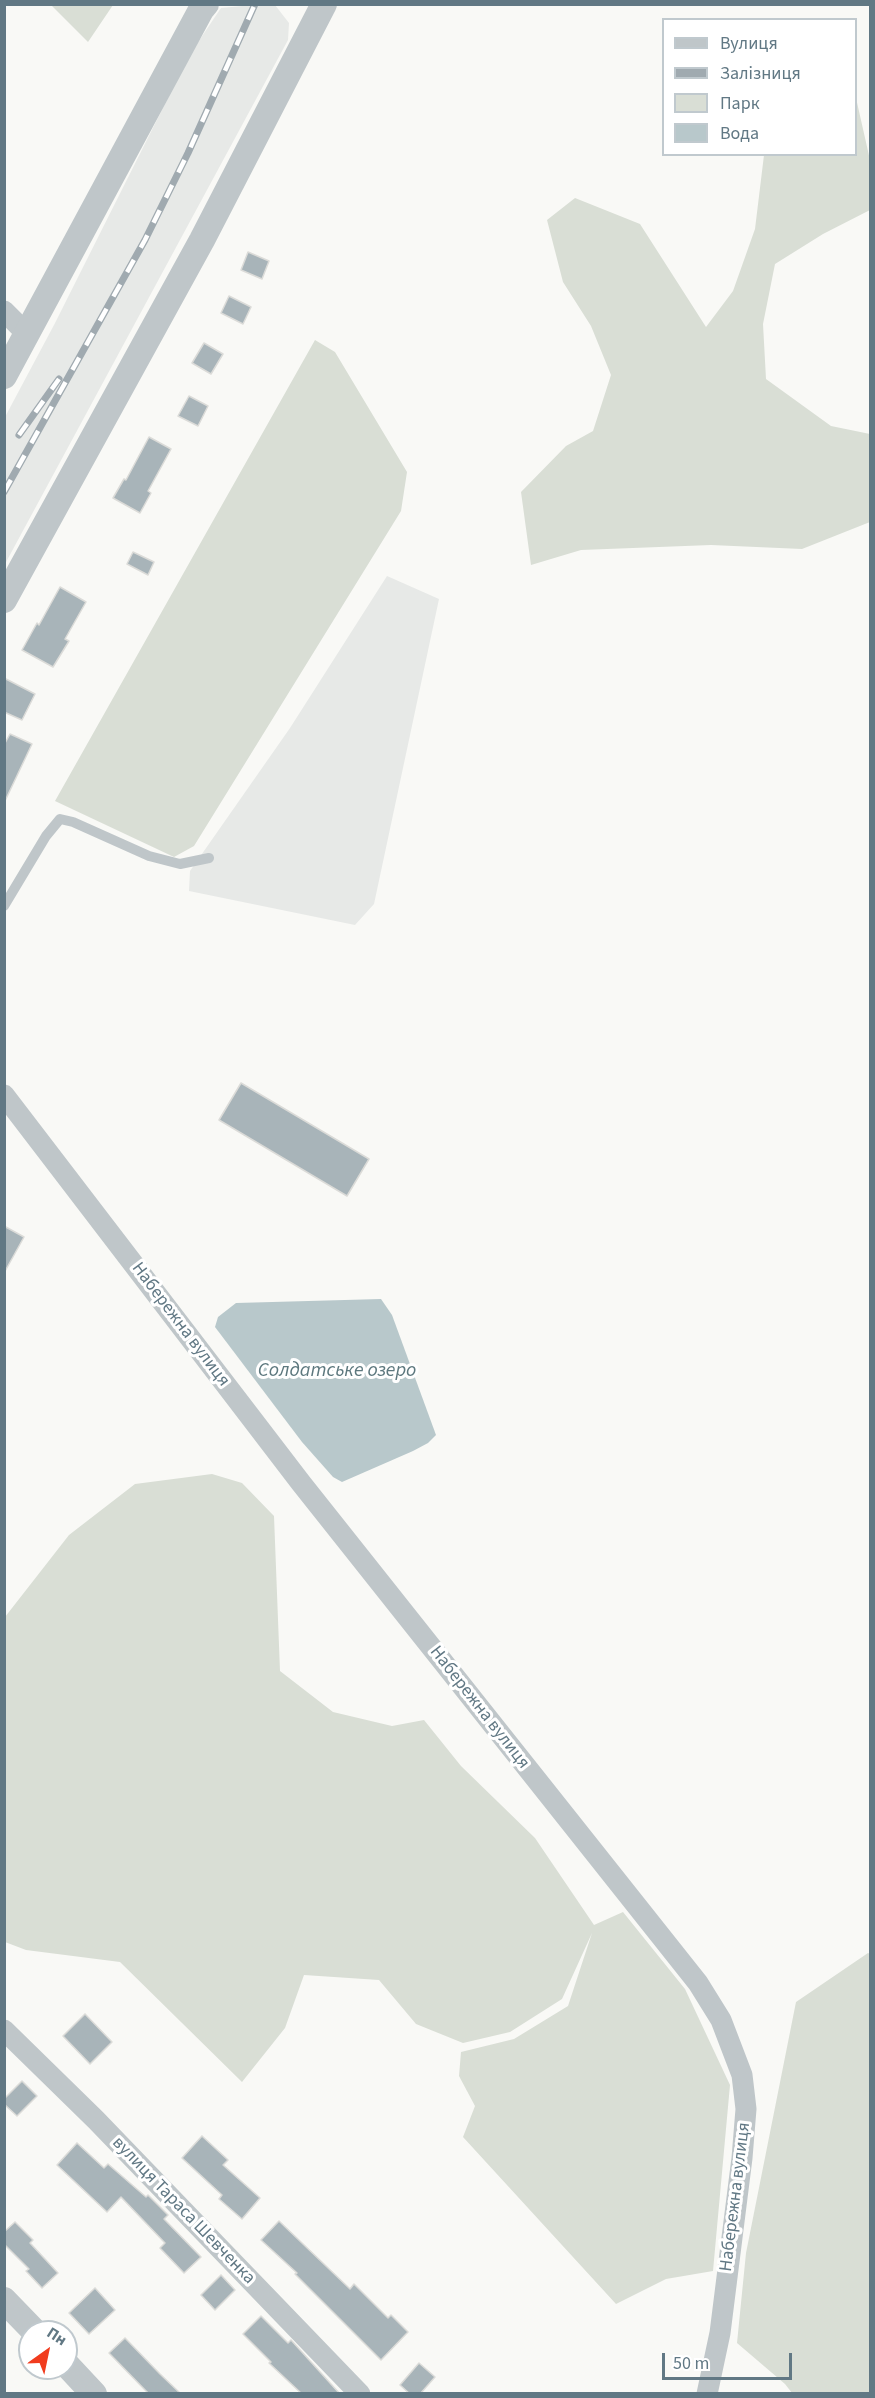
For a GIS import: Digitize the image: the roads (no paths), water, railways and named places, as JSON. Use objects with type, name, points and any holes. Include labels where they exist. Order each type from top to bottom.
[{"type":"street","points":[[4,376],[206,4]]},
{"type":"street","points":[[4,600],[201,240],[324,4]]},
{"type":"street","points":[[4,311],[27,334]]},
{"type":"street","name":"Набережна вулиця","points":[[4,1095],[301,1483],[698,1983],[721,2020],[742,2075],[746,2109],[720,2333],[707,2394]]},
{"type":"street","name":"вулиця Тараса Шевченка","points":[[4,2030],[96,2120],[360,2394]]},
{"type":"street","points":[[4,2300],[23,2320]]},
{"type":"street","points":[[78,2377],[94,2394]]},
{"type":"lane","points":[[4,906],[46,836],[60,819],[74,822],[149,856],[180,864],[209,858]]},
{"type":"water","name":"Солдатське озеро","points":[[381,1299],[392,1315],[436,1435],[428,1443],[413,1451],[342,1482],[333,1477],[302,1442],[215,1327],[218,1317],[236,1303]]},
{"type":"railway","points":[[4,492],[145,240],[188,153],[255,4]]},
{"type":"railway","points":[[19,435],[59,379]]}]
